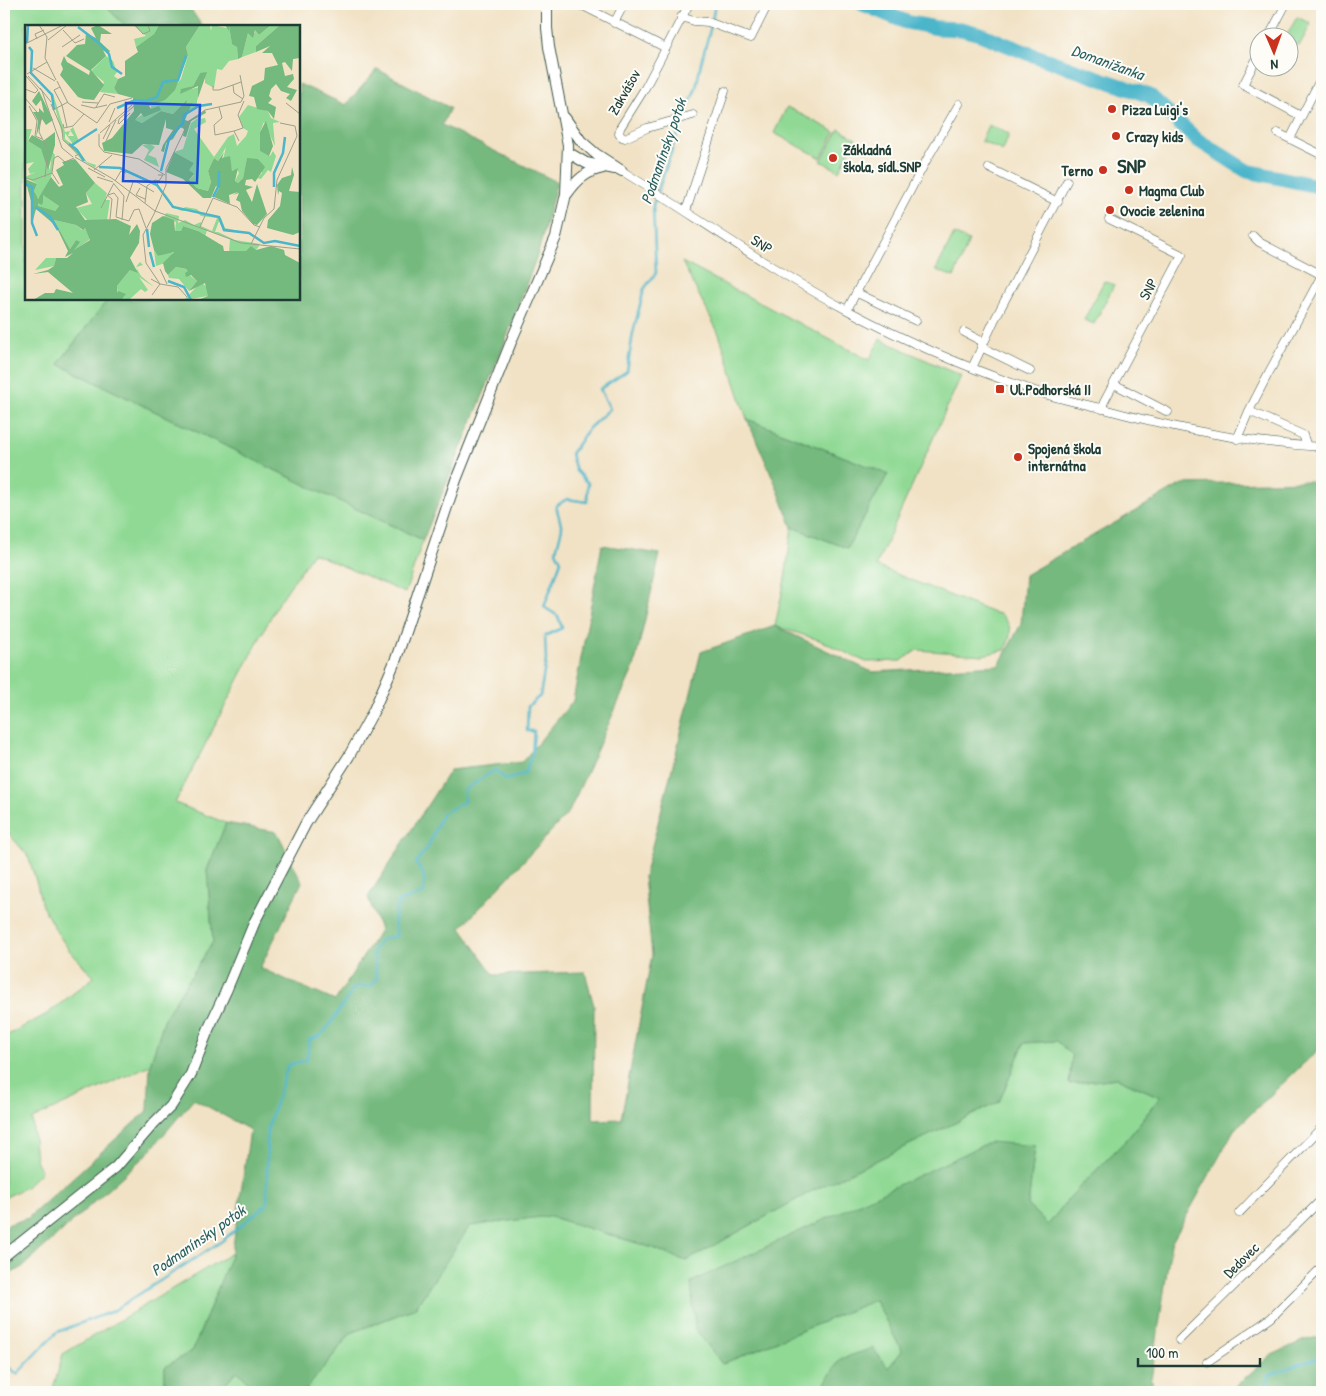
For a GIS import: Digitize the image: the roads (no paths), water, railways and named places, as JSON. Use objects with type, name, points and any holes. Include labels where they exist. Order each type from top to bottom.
[{"type":"street","points":[[4,1256],[116,1167],[171,1106],[191,1074],[254,921],[306,823],[350,756],[373,712],[396,659],[456,480],[513,337],[556,237],[566,194],[569,154],[549,46],[547,4]]},
{"type":"street","points":[[574,4],[585,7],[666,48]]},
{"type":"street","points":[[614,22],[624,4]]},
{"type":"street","name":"Zakvášov","points":[[688,4],[645,88],[620,128],[620,134],[625,138],[648,128],[693,115]]},
{"type":"street","points":[[681,17],[694,21],[708,22],[751,38],[768,4]]},
{"type":"street","points":[[1273,28],[1286,4]]},
{"type":"street","points":[[1248,76],[1243,86],[1301,116]]},
{"type":"street","points":[[1290,139],[1322,76]]},
{"type":"street","points":[[686,211],[725,91]]},
{"type":"street","points":[[847,310],[926,161],[959,104]]},
{"type":"street","points":[[562,114],[581,141],[596,154],[622,171]]},
{"type":"street","points":[[1278,133],[1322,155]]},
{"type":"street","points":[[569,154],[596,154]]},
{"type":"street","points":[[569,154],[586,163],[622,171]]},
{"type":"street","points":[[566,194],[585,175],[596,169],[606,167]]},
{"type":"street","points":[[989,168],[1058,202]]},
{"type":"street","name":"SNP","points":[[622,171],[801,284],[847,310],[931,351],[972,368],[1043,393],[1188,430],[1236,439],[1322,447]]},
{"type":"street","points":[[972,368],[982,345],[1058,202],[1067,181]]},
{"type":"street","name":"SNP","points":[[1102,409],[1182,254],[1109,219]]},
{"type":"street","points":[[1236,439],[1249,410],[1322,275],[1259,242],[1253,236]]},
{"type":"street","points":[[856,293],[916,321]]},
{"type":"street","points":[[964,332],[982,345],[1030,371]]},
{"type":"street","points":[[1114,384],[1168,412]]},
{"type":"street","points":[[1249,410],[1303,435],[1307,446]]},
{"type":"street","points":[[1239,1214],[1322,1127]]},
{"type":"street","name":"Dedovec","points":[[1180,1340],[1322,1199]]},
{"type":"street","points":[[1207,1362],[1271,1318],[1322,1267]]},
{"type":"waterway","name":"Podmanínsky potok","points":[[712,21],[715,4]]},
{"type":"waterway","name":"Domanižanka","points":[[863,4],[906,22],[937,28],[961,29],[980,34],[1030,54],[1150,96],[1196,139],[1247,171],[1322,187]]},
{"type":"waterway","name":"Podmanínsky potok","points":[[4,1363],[17,1374],[57,1332],[113,1311],[222,1241],[267,1204],[267,1130],[288,1065],[307,1060],[309,1040],[320,1036],[329,1026],[355,987],[371,986],[377,979],[373,951],[382,939],[397,936],[394,922],[398,902],[424,893],[424,876],[416,863],[428,847],[442,814],[464,802],[464,790],[495,770],[506,780],[525,773],[532,754],[534,731],[527,731],[528,706],[540,696],[546,660],[545,636],[562,628],[558,616],[544,607],[561,561],[556,551],[562,528],[556,506],[567,499],[587,502],[588,483],[576,471],[571,454],[589,428],[610,409],[600,389],[627,371],[633,333],[644,289],[656,273],[653,205],[680,126],[696,88],[711,26]]},
{"type":"waterway","points":[[1258,1392],[1264,1389],[1270,1375],[1322,1356]]},
{"type":"place","name":"Pizza Luigi's","points":[[1112,109]]},
{"type":"place","name":"Crazy kids","points":[[1116,136]]},
{"type":"place","name":"Základná škola, sídl.SNP","points":[[833,158]]},
{"type":"place","name":"Terno","points":[[1103,170]]},
{"type":"place","name":"Magma Club","points":[[1129,190]]},
{"type":"place","name":"Ovocie zelenina","points":[[1110,210]]},
{"type":"place","name":"Ul.Podhorská II","points":[[1000,389]]},
{"type":"place","name":"Spojená škola internátna","points":[[1018,457]]},
{"type":"district","name":"SNP","points":[[1132,165]]}]
